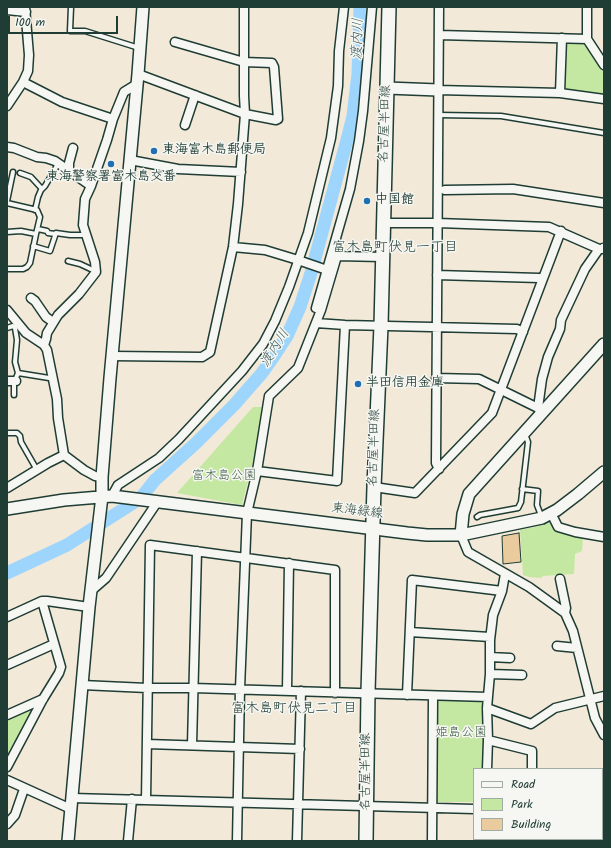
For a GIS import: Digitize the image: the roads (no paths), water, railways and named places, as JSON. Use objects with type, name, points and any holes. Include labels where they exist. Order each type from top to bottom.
[{"type":"main road","name":"名古屋半田線","points":[[366,841],[368,806],[368,692],[372,528],[381,326],[389,7]]},
{"type":"street","points":[[107,496],[102,477],[138,79],[143,7]]},
{"type":"street","points":[[112,356],[202,357],[210,352],[233,246],[241,172],[245,114],[244,7]]},
{"type":"street","points":[[68,841],[99,513],[107,496],[118,485],[159,458],[179,439],[242,371],[263,344],[275,321],[300,261],[331,138],[338,86],[339,51],[344,7]]},
{"type":"street","points":[[321,310],[316,308],[350,189],[359,141],[372,7]]},
{"type":"street","points":[[439,7],[436,378],[436,463],[439,469]]},
{"type":"street","points":[[587,7],[587,39],[604,65]]},
{"type":"street","points":[[7,10],[25,9],[29,55],[28,71],[23,82],[7,106]]},
{"type":"street","points":[[439,34],[587,39]]},
{"type":"street","points":[[560,93],[562,38]]},
{"type":"street","points":[[138,79],[195,95],[245,114],[276,120],[278,118],[274,67],[272,63],[244,62],[175,42]]},
{"type":"street","points":[[44,345],[47,333],[58,314],[79,294],[96,272],[95,262],[83,226],[85,199],[124,92],[138,79]]},
{"type":"street","points":[[23,82],[62,102],[113,119]]},
{"type":"street","points":[[387,88],[560,93],[604,99]]},
{"type":"street","points":[[185,125],[195,95]]},
{"type":"street","points":[[7,147],[55,161],[91,186]]},
{"type":"street","points":[[69,171],[69,163],[73,148]]},
{"type":"street","points":[[130,160],[178,169],[241,172]]},
{"type":"street","points":[[445,190],[513,189],[604,203]]},
{"type":"street","points":[[383,223],[438,223],[549,227],[602,248],[583,273],[561,320],[560,329],[548,357],[542,379],[539,411]]},
{"type":"street","points":[[374,487],[415,493],[492,413],[561,231]]},
{"type":"street","points":[[233,246],[265,250],[327,270]]},
{"type":"street","points":[[237,841],[240,689],[247,513],[257,471],[269,396],[298,368],[321,310],[337,256],[382,258]]},
{"type":"street","points":[[437,275],[542,279]]},
{"type":"street","points":[[31,298],[35,301],[46,317],[53,322]]},
{"type":"street","points":[[7,310],[11,321],[44,345],[47,350],[57,399],[58,418],[64,455],[95,476],[102,477]]},
{"type":"street","points":[[316,323],[517,329],[523,332]]},
{"type":"street","points":[[257,471],[337,481],[345,325]]},
{"type":"street","points":[[604,344],[539,411],[524,432],[469,494],[463,514],[461,535],[468,552],[529,587],[565,613],[573,631],[596,718],[604,735]]},
{"type":"street","points":[[436,378],[479,379],[501,389],[539,411]]},
{"type":"street","points":[[7,488],[64,455]]},
{"type":"street","points":[[604,472],[578,494],[546,515],[558,527],[575,532],[604,537]]},
{"type":"street","name":"東海緑線","points":[[7,509],[64,500],[107,496],[127,497],[427,535],[461,535],[546,515]]},
{"type":"street","points":[[92,591],[106,578],[153,500]]},
{"type":"street","points":[[146,800],[150,545],[335,570],[335,693]]},
{"type":"street","points":[[192,745],[198,551]]},
{"type":"street","points":[[287,690],[289,564]]},
{"type":"street","points":[[487,768],[487,708],[490,674],[490,637],[493,615],[502,591],[505,574]]},
{"type":"street","points":[[560,579],[566,608],[565,613]]},
{"type":"street","points":[[407,695],[412,580],[502,591]]},
{"type":"street","points":[[7,617],[47,600],[89,607]]},
{"type":"street","points":[[7,767],[61,667],[42,601]]},
{"type":"street","points":[[410,632],[490,637]]},
{"type":"street","points":[[7,665],[54,644]]},
{"type":"street","points":[[557,646],[577,648]]},
{"type":"street","points":[[490,657],[510,658]]},
{"type":"street","points":[[490,674],[522,675]]},
{"type":"street","points":[[82,685],[147,688],[287,690],[335,693],[368,692],[407,695],[488,697]]},
{"type":"street","points":[[297,841],[301,691]]},
{"type":"street","points":[[487,708],[531,724],[555,708],[604,696]]},
{"type":"street","points":[[7,715],[43,699]]},
{"type":"street","points":[[432,841],[433,699]]},
{"type":"street","points":[[488,740],[532,751],[532,768]]},
{"type":"street","points":[[147,744],[300,749]]},
{"type":"street","points":[[7,780],[24,789],[72,804],[132,799],[473,810]]},
{"type":"street","points":[[7,824],[15,815],[24,789]]},
{"type":"street","points":[[128,841],[132,799]]},
{"type":"lane","points":[[72,7],[70,31],[85,31],[140,48]]},
{"type":"lane","points":[[438,115],[501,116],[604,133]]},
{"type":"lane","points":[[35,210],[38,197],[42,189],[58,164]]},
{"type":"lane","points":[[7,269],[23,269],[30,263],[40,217],[35,210],[7,202],[13,172]]},
{"type":"lane","points":[[20,173],[31,178],[42,189]]},
{"type":"lane","points":[[38,229],[47,230],[48,233],[55,234],[86,235]]},
{"type":"lane","points":[[7,232],[16,231],[36,234]]},
{"type":"lane","points":[[33,246],[50,251],[55,234]]},
{"type":"lane","points":[[68,261],[80,264],[96,272]]},
{"type":"lane","points":[[7,328],[13,326],[15,328],[17,340],[16,362],[13,378],[14,395]]},
{"type":"lane","points":[[13,378],[53,377]]},
{"type":"lane","points":[[477,517],[480,515],[518,508],[521,502],[528,442],[524,432]]},
{"type":"lane","points":[[7,433],[17,433],[20,436],[21,442],[37,470]]},
{"type":"lane","points":[[522,489],[538,491],[537,505],[546,515]]},
{"type":"waterway","name":"渡内川","points":[[7,573],[67,545],[143,495],[155,480],[196,443],[234,405],[262,373],[287,336],[300,307],[311,273],[353,116],[358,74],[360,7]]},
{"type":"place","name":"東海富木島郵便局","points":[[154,151]]},
{"type":"place","name":"東海警察署富木島交番","points":[[111,164]]},
{"type":"place","name":"中国館","points":[[367,201]]},
{"type":"place","name":"半田信用金庫","points":[[358,384]]},
{"type":"district","name":"富木島町伏見一丁目","points":[[395,249]]},
{"type":"district","name":"富木島町伏見二丁目","points":[[294,710]]},
{"type":"park label","name":"富木島公園","points":[[224,477]]},
{"type":"park label","name":"姫島公園","points":[[461,734]]}]
